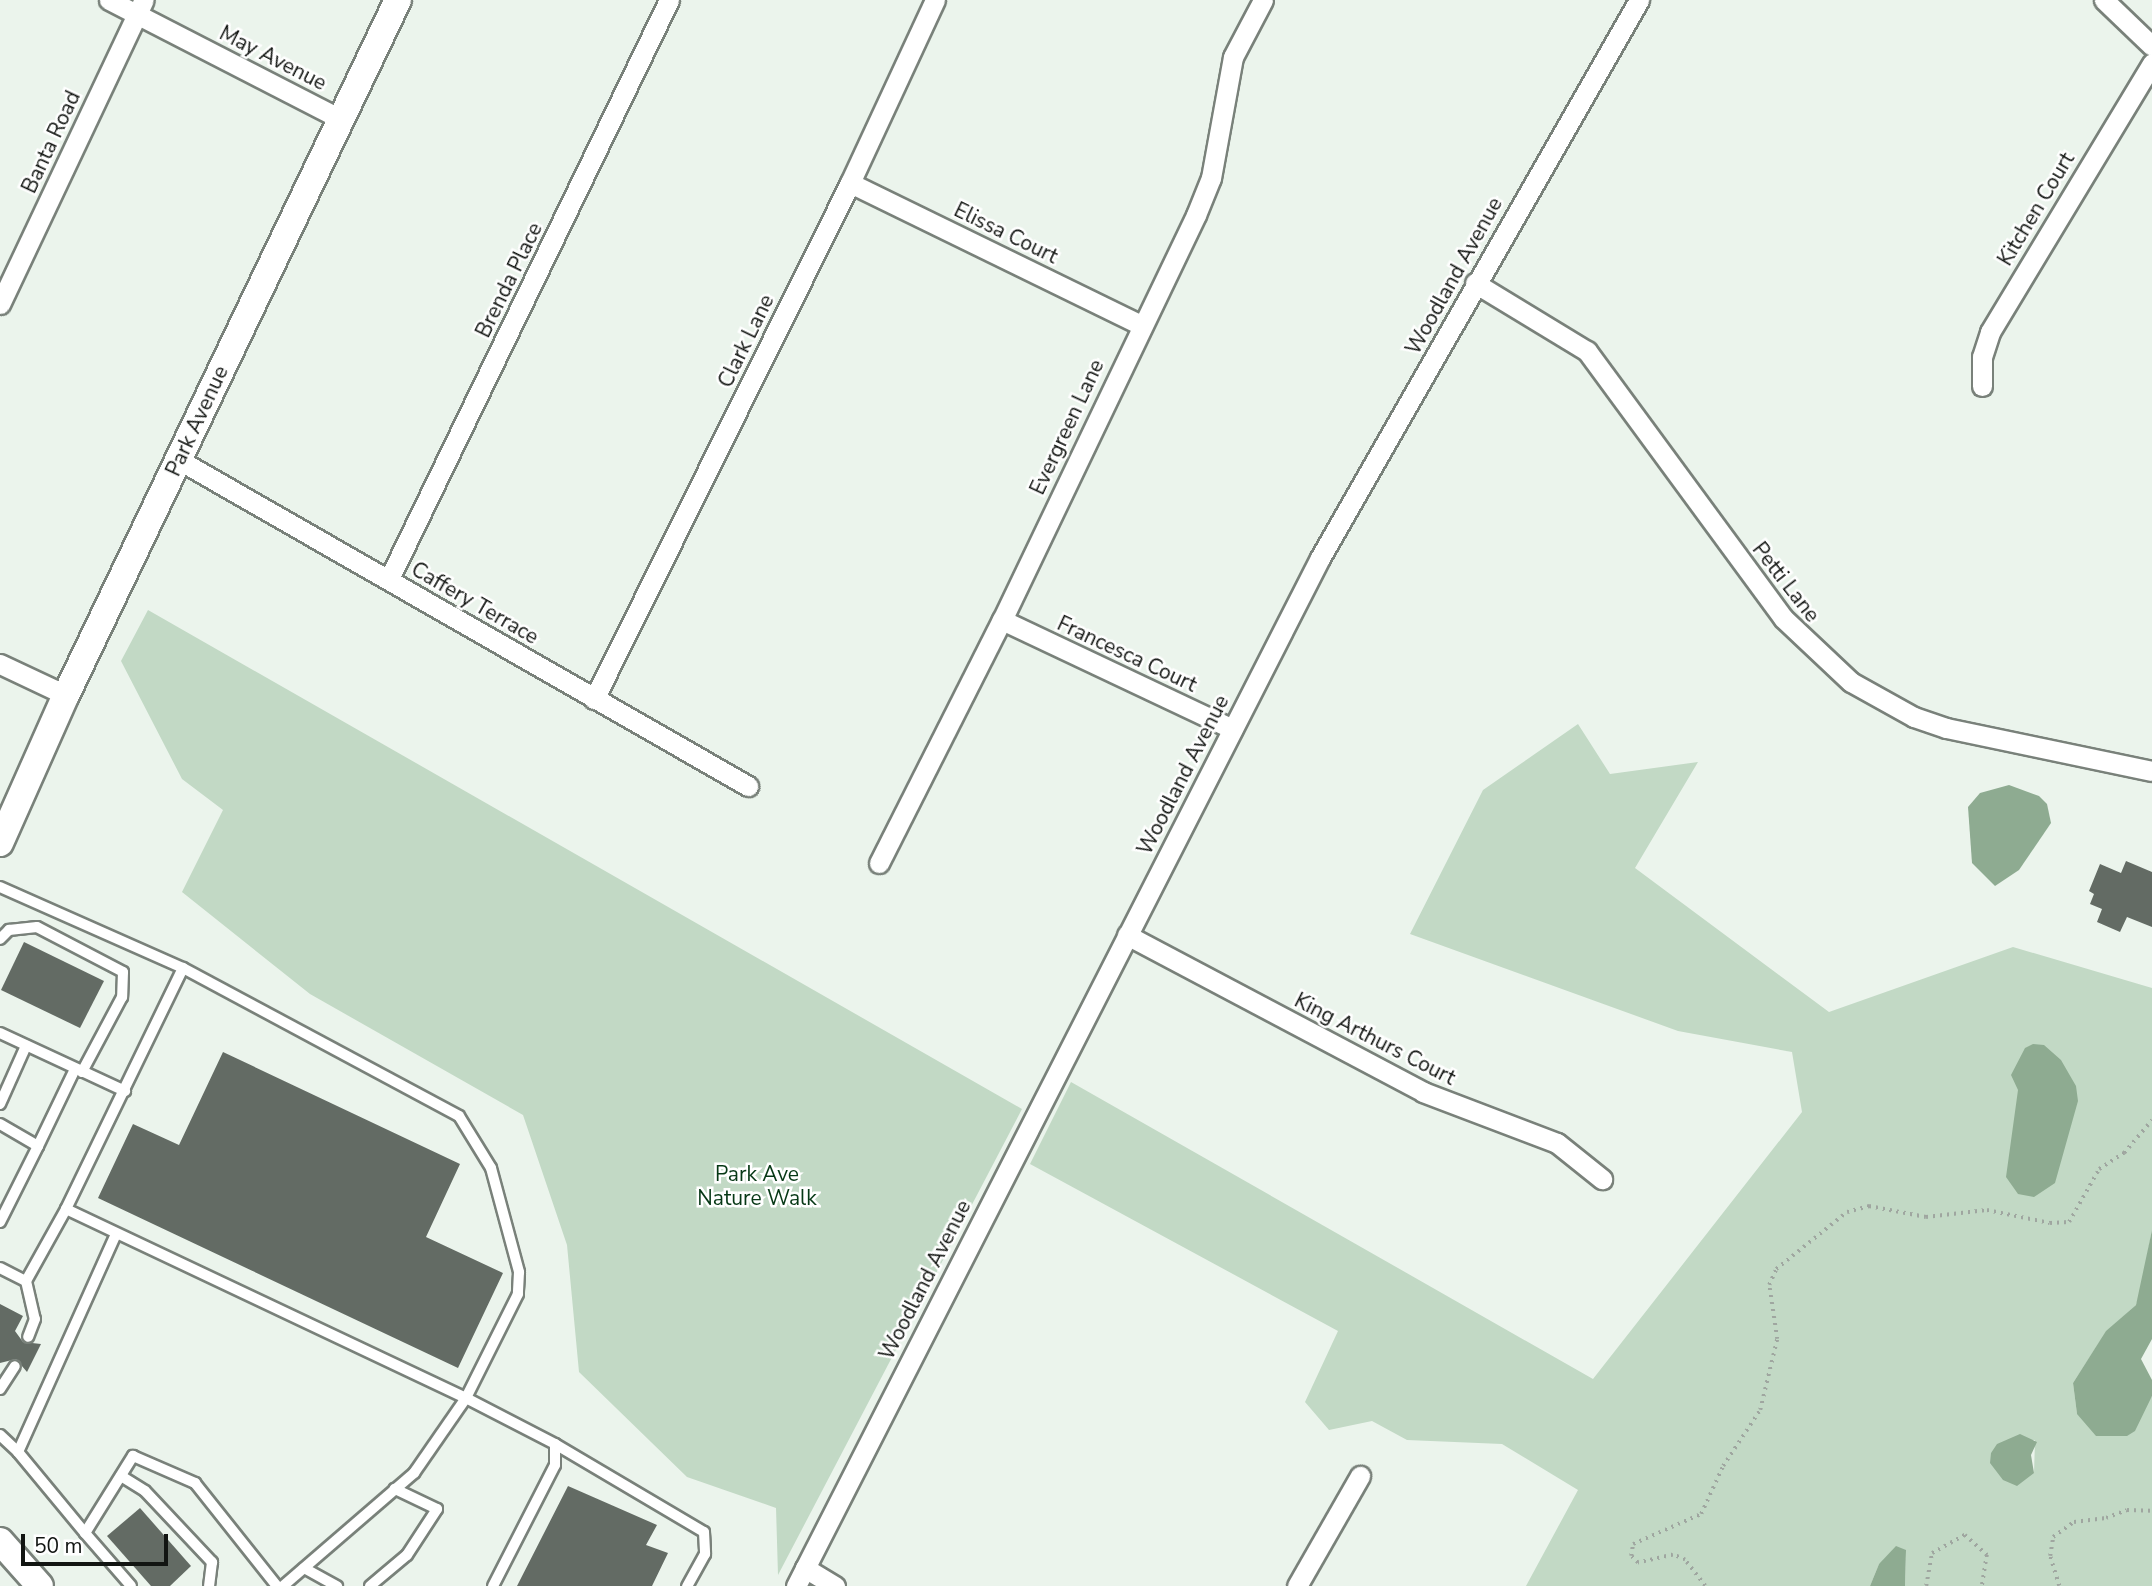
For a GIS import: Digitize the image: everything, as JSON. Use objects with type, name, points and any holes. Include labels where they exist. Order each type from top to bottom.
[{"type":"main road","name":"Park Avenue","points":[[0,843],[65,695],[398,0]]},
{"type":"main road","points":[[0,1541],[40,1586]]},
{"type":"street","name":"May Avenue","points":[[109,0],[141,6],[341,118]]},
{"type":"street","name":"Brenda Place","points":[[389,579],[669,0]]},
{"type":"street","name":"Clark Lane","points":[[594,699],[850,183],[935,0]]},
{"type":"street","name":"Evergreen Lane","points":[[879,863],[1002,620],[1211,178],[1233,57],[1263,0]]},
{"type":"street","name":"Woodland Avenue","points":[[796,1586],[1320,558],[1639,0]]},
{"type":"street","points":[[2104,0],[2152,46]]},
{"type":"street","name":"Banta Road","points":[[0,304],[141,6]]},
{"type":"street","name":"Kitchen Court","points":[[1982,386],[1982,357],[1990,332],[2152,64]]},
{"type":"street","name":"Elissa Court","points":[[850,183],[1141,325]]},
{"type":"street","name":"Petti Lane","points":[[1475,283],[1587,351],[1783,618],[1851,682],[1914,717],[1946,728],[2152,771]]},
{"type":"street","name":"Caffery Terrace","points":[[179,460],[748,786]]},
{"type":"street","name":"Francesca Court","points":[[1002,620],[1233,729]]},
{"type":"street","points":[[0,664],[65,695]]},
{"type":"street","name":"King Arthurs Court","points":[[1127,935],[1423,1092],[1556,1143],[1602,1179]]},
{"type":"street","points":[[1297,1586],[1360,1476]]},
{"type":"street","points":[[805,1569],[835,1586]]},
{"type":"lane","points":[[0,887],[183,968],[459,1116],[491,1168],[519,1272],[518,1294],[466,1398],[437,1445],[395,1489],[283,1586]]},
{"type":"lane","points":[[0,939],[9,930],[37,927],[122,972],[121,997],[78,1070],[0,1222]]},
{"type":"lane","points":[[28,1338],[35,1319],[26,1281],[66,1209],[183,968]]},
{"type":"lane","points":[[0,1033],[125,1091]]},
{"type":"lane","points":[[0,1104],[26,1046]]},
{"type":"lane","points":[[0,1124],[38,1146]]},
{"type":"lane","points":[[66,1209],[466,1398],[555,1444],[704,1532],[705,1554],[687,1586]]},
{"type":"lane","points":[[18,1452],[116,1234]]},
{"type":"lane","points":[[0,1268],[26,1281]]},
{"type":"lane","points":[[0,1390],[15,1366]]},
{"type":"lane","points":[[0,1435],[18,1452],[131,1586]]},
{"type":"lane","points":[[493,1586],[555,1465],[555,1444]]},
{"type":"lane","points":[[85,1532],[133,1456],[195,1483],[277,1586]]},
{"type":"lane","points":[[121,1476],[145,1491],[212,1562],[209,1586]]},
{"type":"lane","points":[[370,1586],[407,1555],[437,1509],[395,1489]]},
{"type":"lane","points":[[304,1568],[337,1586]]},
{"type":"path","points":[[1705,1586],[1685,1560],[1673,1555],[1638,1563],[1631,1556],[1633,1544],[1701,1514],[1723,1465],[1759,1410],[1777,1339],[1769,1285],[1776,1269],[1847,1212],[1869,1206],[1926,1217],[1987,1210],[2050,1223],[2069,1222],[2099,1169],[2124,1153],[2152,1120]]},
{"type":"path","points":[[2059,1586],[2050,1556],[2053,1536],[2074,1522],[2106,1518],[2127,1510],[2152,1511]]},
{"type":"path","points":[[1926,1586],[1932,1553],[1965,1535],[1987,1555],[1982,1586]]},
{"type":"green space","name":"Park Ave Nature Walk","points":[[148,610],[1022,1109],[778,1575],[776,1508],[687,1477],[579,1372],[567,1245],[523,1115],[310,994],[182,892],[223,810],[182,779],[121,661]]},
{"type":"green space","points":[[1578,724],[1610,774],[1698,762],[1635,868],[1829,1012],[2013,947],[2152,988],[2152,1230],[2140,1293],[2136,1305],[2106,1332],[2073,1383],[2077,1414],[2145,1407],[2152,1396],[2152,1586],[1905,1586],[1906,1550],[1879,1564],[1870,1586],[1526,1586],[1578,1490],[1502,1444],[1407,1440],[1372,1421],[1329,1430],[1305,1402],[1338,1331],[1030,1164],[1071,1082],[1593,1379],[1802,1112],[1792,1052],[1678,1031],[1410,934],[1483,790]],"holes":[[[2035,1440],[2034,1473],[1991,1453]]]},
{"type":"shaded area","points":[[2009,785],[2039,796],[2047,804],[2051,823],[2019,870],[1995,886],[1972,863],[1968,807],[1980,793]]},
{"type":"shaded area","points":[[2033,1044],[2044,1045],[2061,1060],[2076,1086],[2078,1101],[2055,1183],[2034,1197],[2018,1194],[2006,1177],[2018,1090],[2011,1075],[2025,1048]]},
{"type":"shaded area","points":[[2152,1230],[2152,1339],[2141,1359],[2152,1380],[2152,1396],[2135,1431],[2127,1436],[2096,1436],[2077,1414],[2073,1383],[2106,1331],[2136,1305]]},
{"type":"shaded area","points":[[2020,1434],[2037,1442],[2031,1455],[2034,1473],[2017,1486],[2003,1480],[1990,1463],[1991,1453],[1997,1444]]},
{"type":"shaded area","points":[[1896,1546],[1906,1550],[1905,1586],[1870,1586],[1879,1564]]},
{"type":"building","points":[[2126,861],[2152,872],[2152,927],[2127,917],[2120,932],[2097,922],[2102,909],[2090,904],[2094,894],[2089,891],[2100,864],[2121,873]]},
{"type":"building","points":[[24,942],[104,981],[80,1028],[1,990]]},
{"type":"building","points":[[223,1052],[460,1164],[426,1237],[503,1273],[458,1368],[98,1198],[133,1124],[179,1145]]},
{"type":"building","points":[[0,1304],[23,1316],[15,1331],[23,1342],[41,1344],[27,1372],[16,1359],[0,1363]]},
{"type":"building","points":[[568,1486],[657,1525],[646,1545],[668,1553],[652,1586],[517,1586]]},
{"type":"building","points":[[140,1508],[191,1566],[170,1586],[151,1586],[107,1536]]}]
